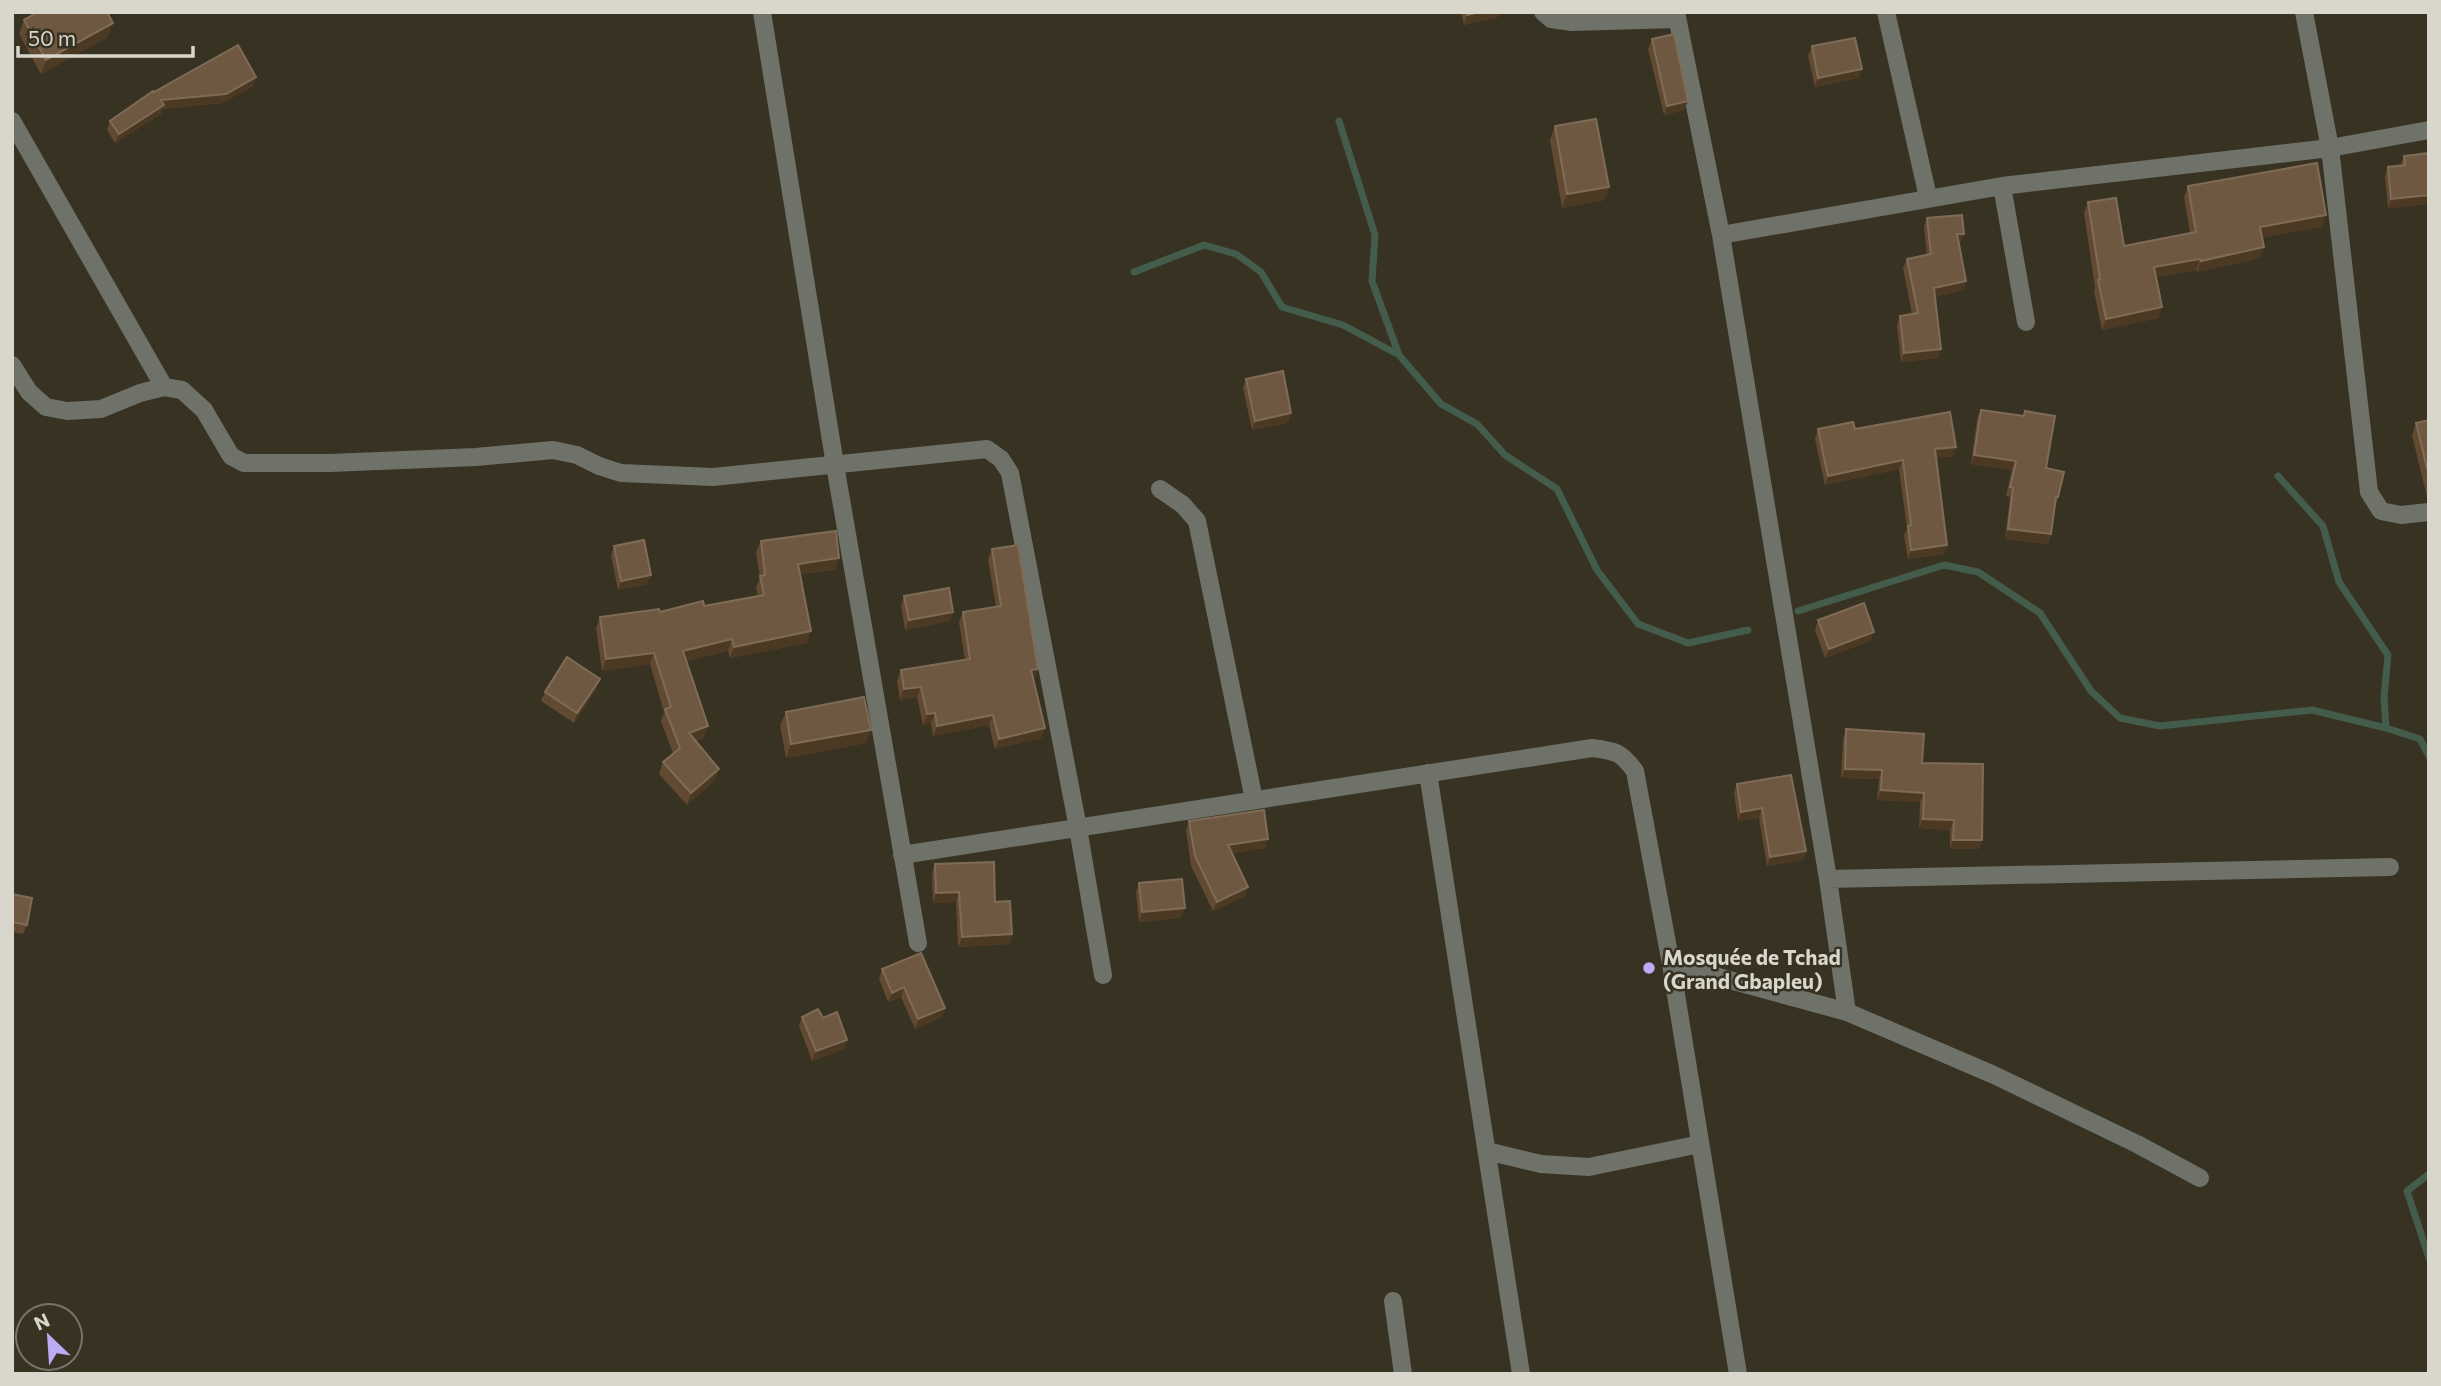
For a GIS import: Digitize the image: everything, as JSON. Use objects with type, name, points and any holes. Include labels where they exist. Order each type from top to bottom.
[{"type":"street","points":[[762,12],[835,465],[918,943]]},
{"type":"street","points":[[1543,12],[1551,19],[1572,22],[1677,16],[1720,235],[1828,879],[1847,1012]]},
{"type":"street","points":[[1886,12],[1928,197]]},
{"type":"street","points":[[2304,12],[2330,148],[2369,492],[2381,511],[2401,515],[2429,512]]},
{"type":"street","points":[[12,121],[164,387]]},
{"type":"street","points":[[1720,235],[1928,197],[2330,148],[2429,130]]},
{"type":"street","points":[[2003,186],[2026,323]]},
{"type":"street","points":[[12,365],[29,392],[46,408],[68,411],[101,409],[139,393],[164,387],[182,390],[204,410],[231,456],[244,463],[410,460],[553,450],[578,456],[621,474],[713,477],[987,449],[1001,459],[1010,474],[1078,828],[1103,975]]},
{"type":"street","points":[[1160,489],[1183,506],[1197,521],[1254,800]]},
{"type":"street","points":[[902,855],[1592,748],[1623,755],[1635,771],[1671,964],[1738,1374]]},
{"type":"street","points":[[1428,773],[1521,1374]]},
{"type":"street","points":[[1828,879],[2390,867]]},
{"type":"street","points":[[1671,964],[1847,1012],[1994,1075],[2137,1144],[2200,1178]]},
{"type":"street","points":[[1487,1151],[1541,1164],[1589,1167],[1700,1144]]},
{"type":"street","points":[[1393,1301],[1403,1374]]},
{"type":"building","points":[[38,12],[107,12],[113,23],[46,60],[24,20]]},
{"type":"building","points":[[1674,34],[1688,101],[1667,106],[1652,39]]},
{"type":"building","points":[[1855,38],[1862,69],[1818,78],[1812,46]]},
{"type":"building","points":[[238,45],[256,77],[226,94],[161,100],[164,105],[119,134],[110,121],[153,91]]},
{"type":"building","points":[[1596,119],[1609,187],[1567,194],[1555,126]]},
{"type":"building","points":[[2429,153],[2429,195],[2391,199],[2388,167],[2405,165],[2404,156]]},
{"type":"building","points":[[2317,163],[2326,215],[2260,227],[2264,247],[2201,261],[2200,259],[2154,267],[2162,307],[2106,319],[2088,202],[2116,198],[2124,246],[2196,232],[2188,186]]},
{"type":"building","points":[[1962,215],[1964,234],[1957,234],[1966,281],[1934,288],[1941,349],[1904,353],[1900,316],[1918,313],[1907,259],[1931,254],[1927,218]]},
{"type":"building","points":[[1283,371],[1291,413],[1255,421],[1246,379]]},
{"type":"building","points":[[1981,410],[2024,416],[2025,411],[2055,416],[2046,468],[2064,472],[2056,497],[2051,534],[2008,529],[2013,488],[2010,487],[2016,461],[1974,455]]},
{"type":"building","points":[[1950,412],[1956,447],[1935,449],[1947,545],[1911,550],[1908,526],[1911,525],[1903,460],[1828,476],[1818,429],[1853,422],[1855,429]]},
{"type":"building","points":[[2429,420],[2429,476],[2416,423]]},
{"type":"building","points":[[836,531],[839,558],[798,564],[811,631],[734,647],[732,639],[683,651],[708,726],[689,733],[719,769],[691,793],[663,762],[680,748],[665,709],[671,707],[654,653],[606,659],[600,617],[659,609],[660,612],[703,601],[704,606],[764,595],[760,576],[765,575],[761,541]]},
{"type":"building","points":[[644,540],[651,575],[621,581],[614,546]]},
{"type":"building","points":[[1018,545],[1038,669],[1031,670],[1045,728],[999,739],[993,715],[937,726],[935,713],[927,714],[921,687],[904,689],[901,670],[970,659],[963,612],[1001,606],[992,549]]},
{"type":"building","points":[[949,588],[953,612],[909,620],[904,596]]},
{"type":"building","points":[[1864,603],[1874,632],[1829,649],[1818,620]]},
{"type":"building","points":[[567,657],[600,679],[577,713],[545,692]]},
{"type":"building","points":[[864,697],[871,730],[791,744],[786,712]]},
{"type":"building","points":[[1846,729],[1924,734],[1922,763],[1983,764],[1982,840],[1953,840],[1954,820],[1923,819],[1924,793],[1881,790],[1882,770],[1845,769]]},
{"type":"building","points":[[1791,775],[1806,851],[1770,857],[1762,808],[1741,812],[1737,784]]},
{"type":"building","points":[[1264,810],[1268,839],[1228,845],[1248,887],[1217,902],[1195,856],[1189,821]]},
{"type":"building","points":[[994,862],[995,902],[1010,901],[1012,934],[962,937],[959,892],[936,893],[935,864]]},
{"type":"building","points":[[1182,879],[1185,908],[1142,912],[1139,883]]},
{"type":"building","points":[[12,894],[32,898],[27,925],[12,922]]},
{"type":"building","points":[[921,953],[945,1008],[918,1019],[904,987],[892,993],[882,969]]},
{"type":"building","points":[[818,1009],[823,1018],[837,1012],[847,1040],[816,1051],[802,1017]]},
{"type":"waterway","points":[[1339,121],[1375,235],[1372,281],[1399,355]]},
{"type":"waterway","points":[[1134,272],[1204,245],[1236,254],[1261,272],[1282,307],[1343,325],[1399,355],[1441,404],[1477,424],[1505,455],[1557,489],[1597,570],[1638,624],[1688,643],[1748,630]]},
{"type":"waterway","points":[[2278,476],[2323,526],[2339,582],[2388,655],[2384,698],[2386,728]]},
{"type":"waterway","points":[[1798,611],[1944,565],[1978,572],[2040,613],[2091,691],[2120,718],[2160,726],[2312,710],[2420,739],[2429,756]]},
{"type":"waterway","points":[[2429,1174],[2407,1191],[2429,1258]]},
{"type":"place","name":"Mosquée de Tchad (Grand Gbapleu)","points":[[1649,968]]}]
